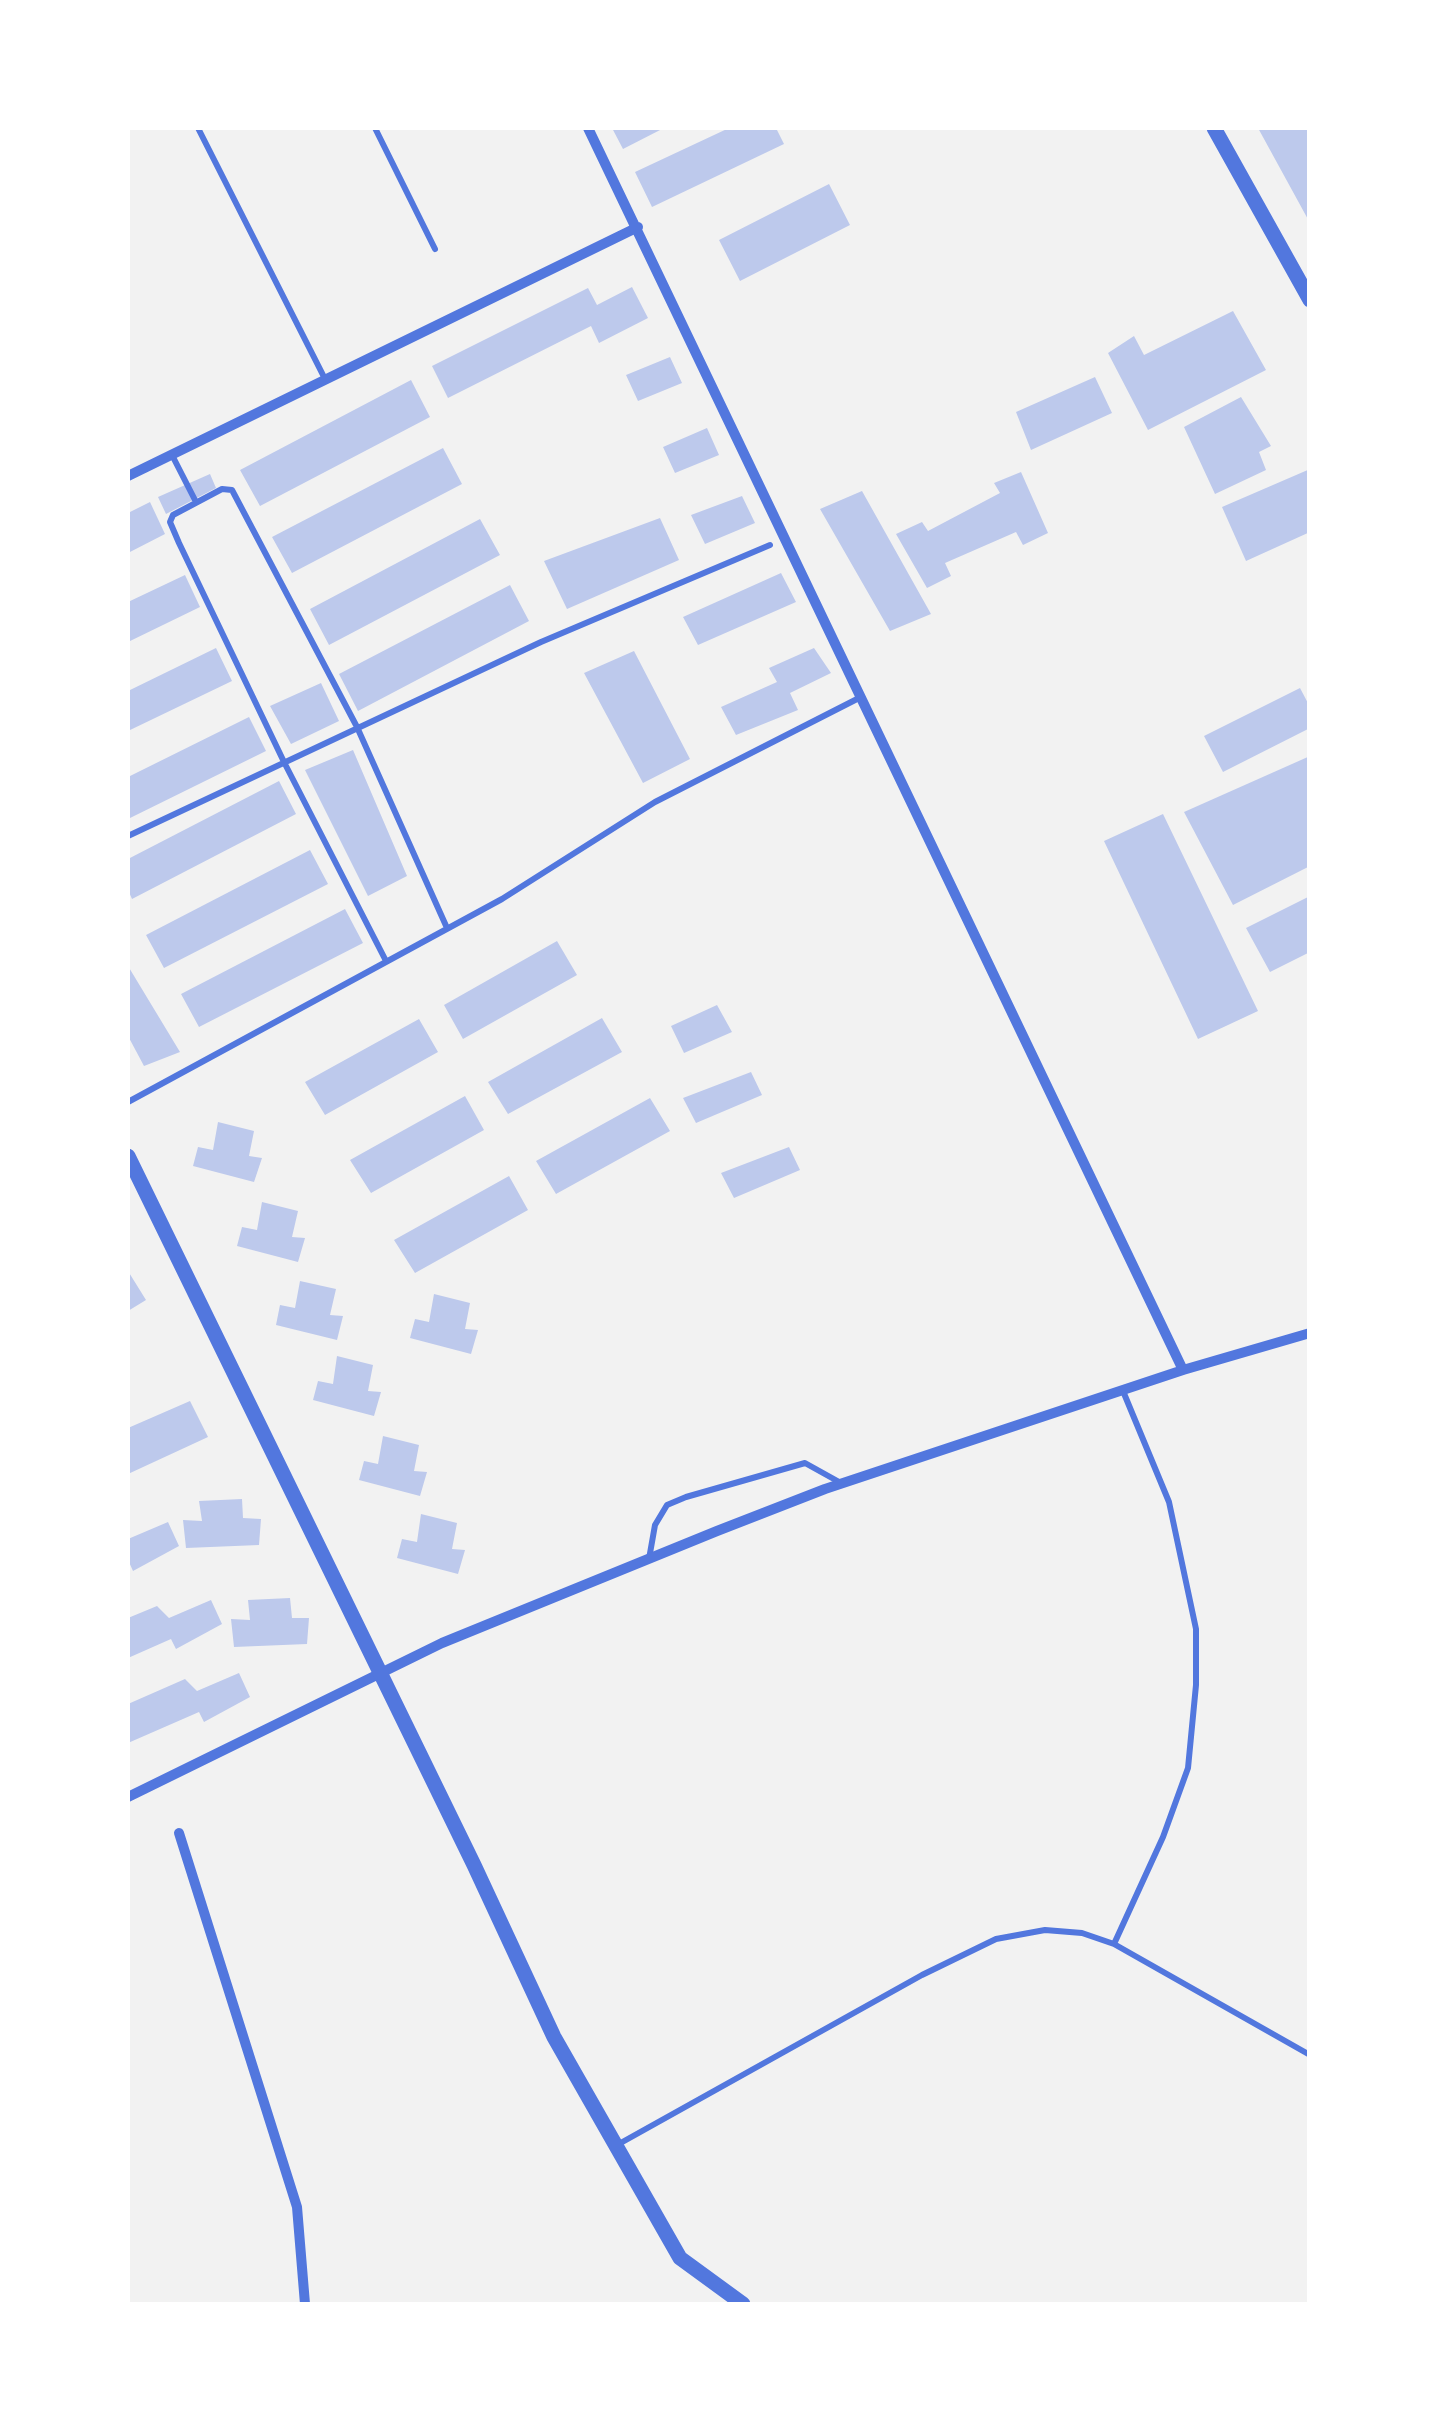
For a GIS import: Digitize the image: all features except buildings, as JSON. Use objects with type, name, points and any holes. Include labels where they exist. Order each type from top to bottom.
[{"type":"street","points":[[588,128],[1183,1370]]},
{"type":"street","points":[[1214,128],[1310,300]]},
{"type":"street","points":[[128,476],[638,227]]},
{"type":"street","points":[[128,1156],[474,1865],[554,2038],[680,2258],[743,2304]]},
{"type":"street","points":[[128,1797],[378,1672],[841,1484],[1183,1370],[1310,1332]]},
{"type":"street","points":[[178,1833],[298,2207],[305,2304]]},
{"type":"lane","points":[[198,128],[326,380]]},
{"type":"lane","points":[[374,128],[435,249]]},
{"type":"lane","points":[[172,455],[196,502]]},
{"type":"lane","points":[[386,962],[284,762],[170,522],[173,514],[222,489],[232,490],[357,728],[447,928]]},
{"type":"lane","points":[[128,836],[541,642],[770,545]]},
{"type":"lane","points":[[128,1102],[502,900],[655,802],[862,697]]},
{"type":"lane","points":[[1114,1944],[1188,1768],[1196,1685],[1196,1629],[1169,1502],[1122,1390]]},
{"type":"lane","points":[[648,1560],[656,1526],[667,1505],[676,1501],[805,1463],[841,1484]]},
{"type":"lane","points":[[616,2145],[820,2030],[996,1938],[1044,1930],[1082,1933],[1114,1944],[1310,2054]]}]
